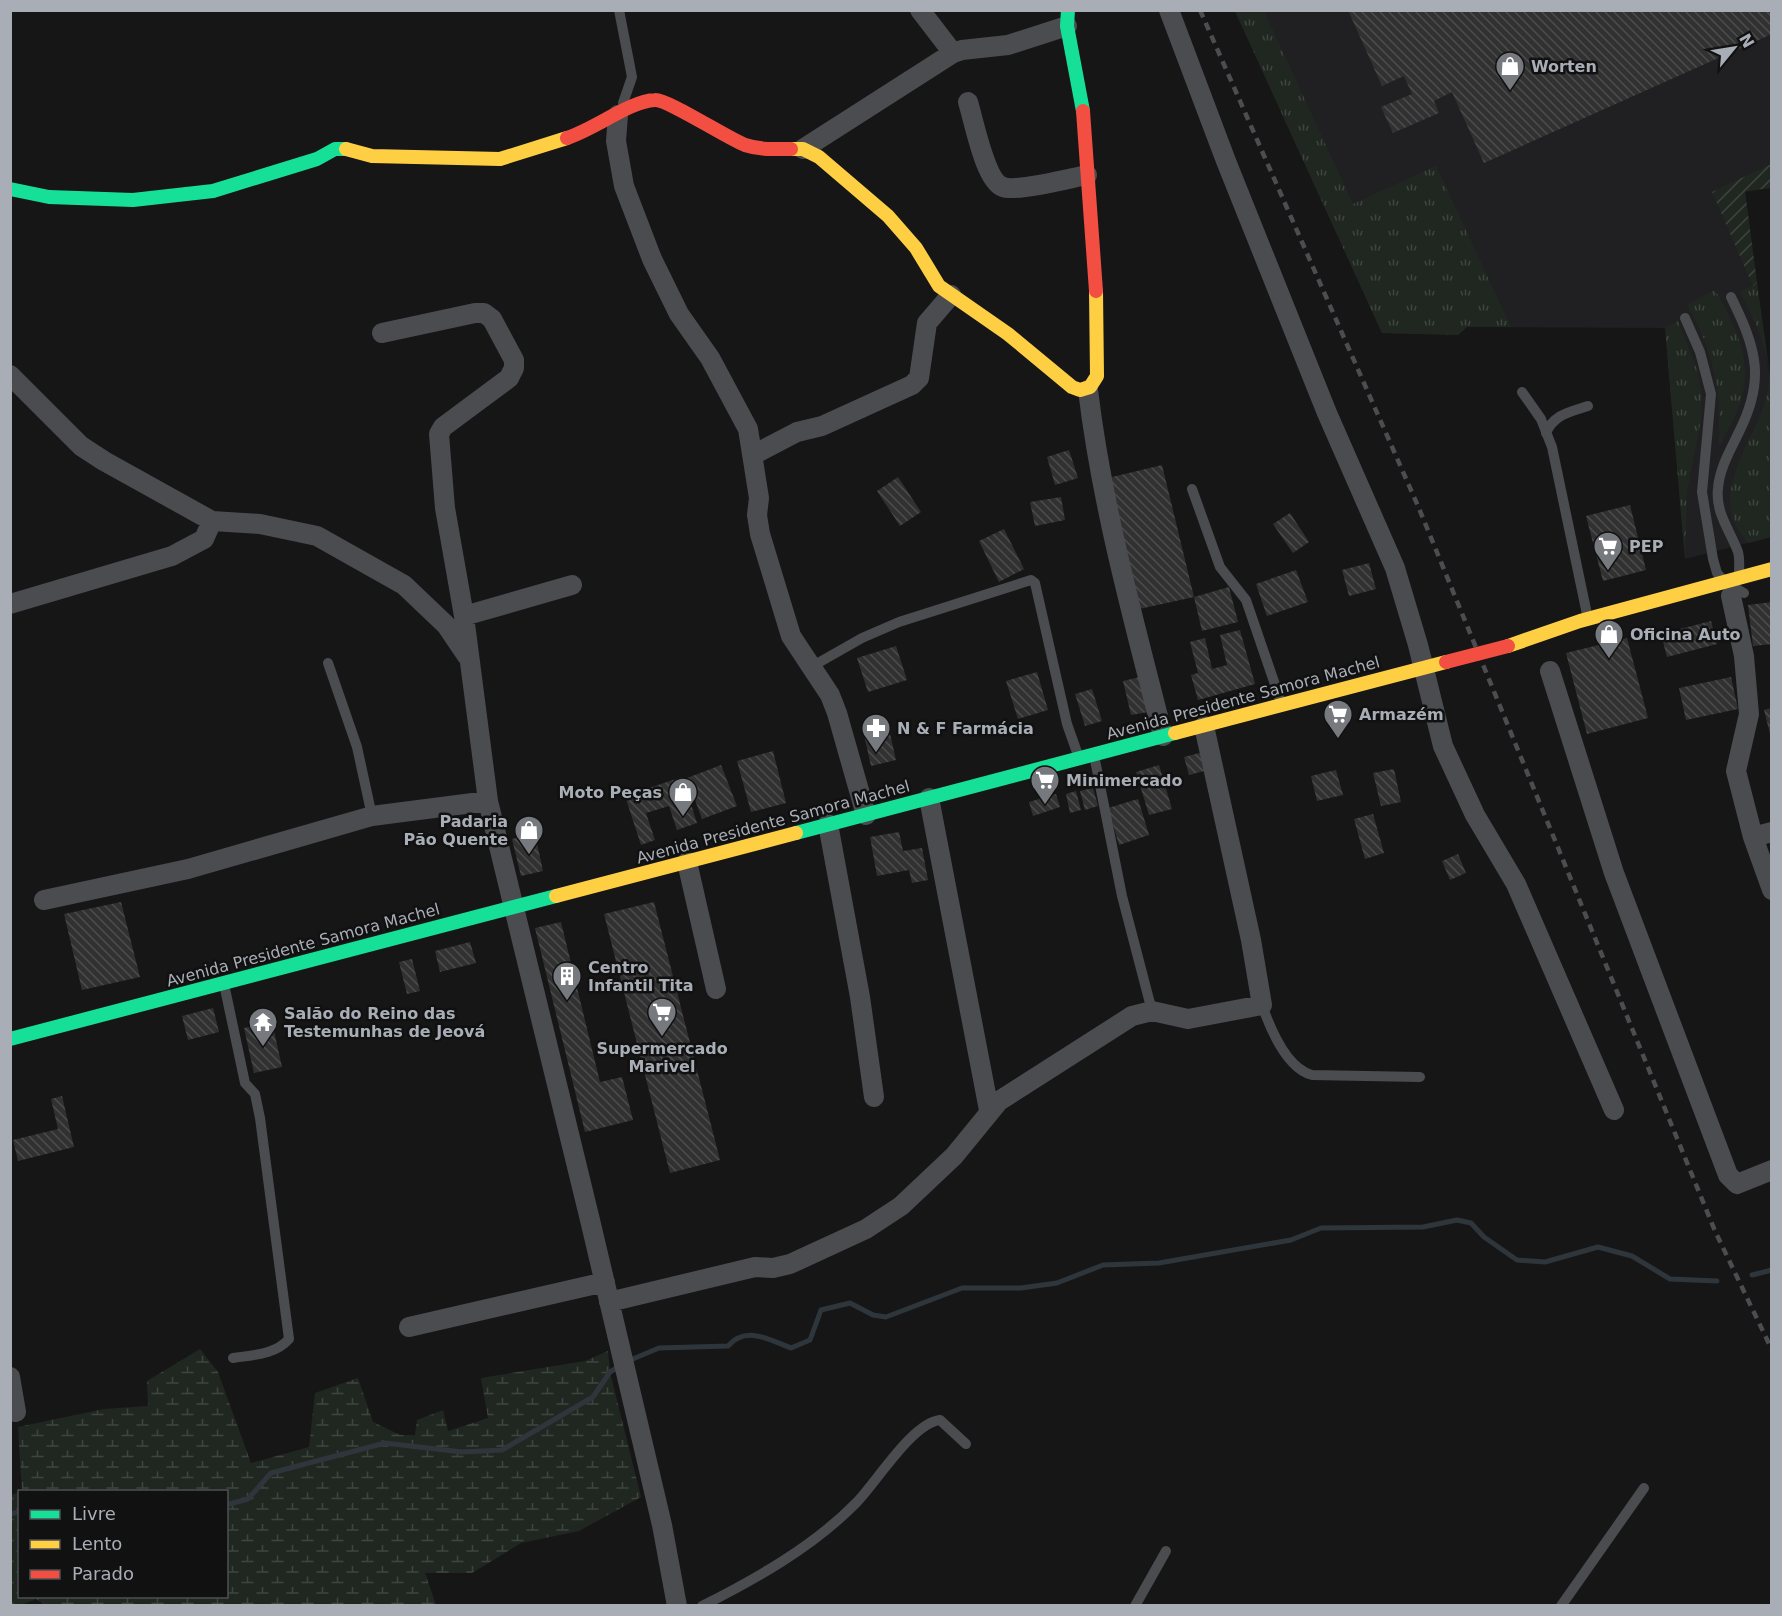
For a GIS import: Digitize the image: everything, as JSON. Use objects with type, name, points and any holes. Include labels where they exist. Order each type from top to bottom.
[{"type":"main road","points":[[10,189],[49,197],[134,200],[213,191],[317,159],[335,149],[352,148],[372,156],[500,159],[583,133],[618,115],[633,104],[657,99],[743,144],[760,149],[803,149],[819,157],[888,216],[916,248],[933,278],[951,295],[1008,334],[1072,387],[1080,391],[1088,390],[1094,384],[1097,376],[1096,275],[1084,114],[1068,18]]},
{"type":"main road","name":"Avenida Presidente Samora Machel","points":[[1732,589],[1772,569]]},
{"type":"main road","name":"Avenida Presidente Samora Machel","points":[[10,1039],[1422,669],[1543,636],[1588,619],[1678,595],[1762,588]]},
{"type":"main road","name":"Avenida Presidente Samora Machel","points":[[1543,636],[1582,633],[1675,610]]},
{"type":"street","points":[[920,10],[953,53]]},
{"type":"street","points":[[1169,10],[1226,161],[1327,413],[1383,538],[1418,645],[1422,669],[1443,746],[1475,815],[1516,884],[1614,1110]]},
{"type":"street","points":[[803,149],[879,103],[953,53],[1022,42],[1068,18]]},
{"type":"street","points":[[968,102],[987,167],[994,181],[1003,188],[1016,188],[1087,175]]},
{"type":"street","points":[[618,115],[616,141],[624,186],[652,259],[679,314],[710,358],[740,410],[748,429],[759,498],[757,515],[760,534],[792,636],[837,713],[866,815]]},
{"type":"street","points":[[753,455],[797,432],[822,426],[912,385],[920,378],[927,323],[951,295]]},
{"type":"street","points":[[382,333],[484,313],[492,319],[514,360],[510,378],[443,427],[439,434],[445,508],[464,616],[488,801],[605,1282],[662,1525],[677,1605]]},
{"type":"street","points":[[10,375],[81,446],[212,522],[260,524],[317,536],[404,585],[446,625],[468,658]]},
{"type":"street","points":[[1088,390],[1096,458],[1112,532],[1163,736]]},
{"type":"street","points":[[10,604],[172,555],[204,539],[212,522]]},
{"type":"street","points":[[464,616],[572,585]]},
{"type":"street","points":[[1732,589],[1744,656],[1749,714],[1736,771],[1762,834],[1772,890]]},
{"type":"street","points":[[1550,671],[1614,873],[1728,1175],[1737,1184],[1772,1170]]},
{"type":"street","points":[[609,1302],[755,1267],[773,1268],[790,1264],[866,1229],[924,1187],[954,1156],[989,1110],[999,1101],[1117,1024],[1152,1011],[1188,1019],[1262,1005],[1251,940],[1204,726]]},
{"type":"street","points":[[928,798],[989,1110]]},
{"type":"street","points":[[44,900],[188,869],[372,816],[488,801]]},
{"type":"street","points":[[828,825],[860,997],[874,1097]]},
{"type":"street","points":[[687,862],[716,989]]},
{"type":"street","points":[[409,1327],[605,1282]]},
{"type":"street","points":[[10,1377],[16,1412]]},
{"type":"lane","points":[[618,115],[632,77],[622,14],[619,10]]},
{"type":"lane","points":[[1731,297],[1753,346],[1757,369],[1755,394],[1746,420],[1723,463],[1718,489],[1719,508],[1726,530],[1739,554],[1756,567],[1772,569]]},
{"type":"lane","points":[[1685,318],[1700,352],[1711,394],[1702,492],[1713,559],[1717,573],[1732,589]]},
{"type":"lane","points":[[1522,392],[1541,419],[1552,447],[1588,619]]},
{"type":"lane","points":[[1546,433],[1551,422],[1562,414],[1588,406]]},
{"type":"lane","points":[[1192,489],[1220,567],[1246,600],[1282,705]]},
{"type":"lane","points":[[1732,589],[1739,554]]},
{"type":"lane","points":[[1678,595],[1700,583],[1713,559]]},
{"type":"lane","points":[[811,667],[862,638],[899,622],[1031,580],[1035,583],[1067,724],[1079,759]]},
{"type":"lane","points":[[328,663],[357,747],[372,816]]},
{"type":"lane","points":[[1094,754],[1122,896],[1152,1011]]},
{"type":"lane","points":[[224,983],[245,1083],[255,1094],[260,1118],[289,1339],[282,1347],[270,1352],[232,1358]]},
{"type":"lane","points":[[1262,1005],[1286,1053],[1302,1073],[1312,1076],[1420,1077]]},
{"type":"lane","points":[[702,1605],[736,1589],[819,1536],[856,1504],[922,1426],[940,1420],[966,1444]]},
{"type":"lane","points":[[1561,1605],[1644,1488]]},
{"type":"lane","points":[[1136,1605],[1166,1551]]},
{"type":"shaded area","points":[[1235,11],[1771,11],[1771,188],[1745,192],[1771,389],[1771,537],[1685,559],[1665,328],[1467,327],[1458,335],[1382,333]]},
{"type":"green space","points":[[1235,11],[1264,11],[1353,204],[1436,166],[1511,327],[1467,327],[1458,335],[1382,333]]},
{"type":"green space","points":[[1771,164],[1771,188],[1745,191],[1757,283],[1753,286],[1712,192]]},
{"type":"green space","points":[[1757,283],[1772,389],[1771,537],[1749,543],[1735,523],[1730,502],[1733,481],[1767,392],[1769,370],[1765,350],[1740,292]]},
{"type":"green space","points":[[1715,290],[1736,331],[1745,368],[1740,404],[1719,445],[1719,407],[1714,373],[1704,339],[1687,305]]},
{"type":"green space","points":[[1678,321],[1696,367],[1702,395],[1701,419],[1687,491],[1685,559],[1665,328]]},
{"type":"green space","points":[[200,1349],[218,1372],[251,1463],[309,1447],[315,1393],[358,1378],[373,1422],[400,1435],[415,1435],[417,1420],[443,1410],[448,1431],[488,1418],[481,1378],[585,1361],[608,1351],[610,1372],[641,1497],[579,1531],[521,1543],[472,1573],[425,1573],[436,1605],[47,1606],[36,1599],[21,1605],[11,1605],[11,1495],[18,1492],[18,1598],[228,1598],[228,1490],[22,1490],[18,1427],[104,1409],[148,1406],[147,1381]]},
{"type":"building","points":[[1348,10],[1772,10],[1772,34],[1484,163],[1452,92],[1434,101],[1439,113],[1393,133],[1381,107],[1412,94],[1404,76],[1382,86]]},
{"type":"building","points":[[1069,450],[1078,478],[1055,485],[1047,457]]},
{"type":"building","points":[[1162,465],[1194,597],[1139,609],[1108,478]]},
{"type":"building","points":[[898,477],[921,512],[900,526],[877,491]]},
{"type":"building","points":[[1061,497],[1065,520],[1035,526],[1030,502]]},
{"type":"building","points":[[1630,505],[1646,570],[1603,581],[1586,516]]},
{"type":"building","points":[[1290,513],[1309,542],[1293,553],[1273,524]]},
{"type":"building","points":[[1004,529],[1024,569],[999,582],[979,541]]},
{"type":"building","points":[[1369,563],[1376,589],[1349,596],[1342,570]]},
{"type":"building","points":[[1296,570],[1308,602],[1267,616],[1256,584]]},
{"type":"building","points":[[1229,587],[1238,622],[1202,631],[1194,597]]},
{"type":"building","points":[[1772,602],[1772,644],[1753,646],[1748,605]]},
{"type":"building","points":[[1711,621],[1717,644],[1667,657],[1661,634]]},
{"type":"building","points":[[1240,630],[1255,684],[1198,700],[1191,675],[1198,673],[1190,642],[1205,638],[1212,669],[1227,665],[1220,635]]},
{"type":"building","points":[[1627,638],[1648,718],[1587,734],[1566,653]]},
{"type":"building","points":[[896,646],[907,680],[868,692],[857,658]]},
{"type":"building","points":[[1037,672],[1048,710],[1018,719],[1006,681]]},
{"type":"building","points":[[1140,677],[1148,712],[1131,715],[1123,681]]},
{"type":"building","points":[[1731,677],[1738,709],[1686,720],[1679,688]]},
{"type":"building","points":[[1092,689],[1102,721],[1085,726],[1075,694]]},
{"type":"building","points":[[1772,708],[1772,738],[1771,738],[1764,710]]},
{"type":"building","points":[[889,729],[896,760],[871,766],[864,735]]},
{"type":"building","points":[[773,751],[786,803],[751,812],[737,761]]},
{"type":"building","points":[[1207,751],[1212,769],[1189,775],[1184,757]]},
{"type":"building","points":[[721,765],[737,806],[702,819],[687,778]]},
{"type":"building","points":[[1159,765],[1172,809],[1149,815],[1136,772]]},
{"type":"building","points":[[1394,769],[1401,802],[1381,806],[1373,773]]},
{"type":"building","points":[[1336,770],[1343,795],[1317,801],[1311,776]]},
{"type":"building","points":[[682,777],[697,823],[677,830],[669,806],[646,813],[655,840],[641,845],[625,796]]},
{"type":"building","points":[[1093,788],[1098,806],[1085,810],[1080,791]]},
{"type":"building","points":[[1076,791],[1081,810],[1070,813],[1066,794]]},
{"type":"building","points":[[1056,794],[1060,807],[1033,816],[1029,802]]},
{"type":"building","points":[[1138,799],[1149,835],[1119,845],[1108,808]]},
{"type":"building","points":[[1373,814],[1384,853],[1365,859],[1354,819]]},
{"type":"building","points":[[899,832],[903,851],[922,848],[928,880],[912,883],[909,870],[877,876],[870,837]]},
{"type":"building","points":[[535,834],[543,871],[521,876],[512,839]]},
{"type":"building","points":[[1458,854],[1466,873],[1450,880],[1442,861]]},
{"type":"building","points":[[121,902],[140,977],[82,990],[64,914]]},
{"type":"building","name":"Supermercado Marivel","points":[[654,902],[720,1160],[670,1173],[604,914]]},
{"type":"building","name":"Centro Infantil Tita","points":[[561,922],[600,1082],[622,1077],[633,1120],[585,1132],[535,928]]},
{"type":"building","points":[[470,942],[476,963],[440,972],[435,951]]},
{"type":"building","points":[[412,959],[420,991],[407,994],[399,962]]},
{"type":"building","points":[[213,1008],[219,1032],[188,1040],[182,1016]]},
{"type":"building","name":"Salão do Reino das Testemunhas de Jeová","points":[[272,1022],[282,1067],[254,1073],[244,1028]]},
{"type":"building","points":[[62,1096],[74,1147],[18,1161],[13,1140],[58,1129],[51,1099]]},
{"type":"waterway","points":[[628,1361],[659,1348],[728,1346],[742,1336],[750,1335],[767,1338],[791,1348],[810,1340],[821,1310],[850,1303],[873,1315],[886,1317],[962,1288],[1021,1288],[1057,1283],[1103,1265],[1159,1263],[1291,1240],[1321,1228],[1423,1227],[1457,1220],[1471,1223],[1484,1237],[1517,1260],[1545,1262],[1598,1247],[1632,1256],[1670,1279],[1717,1281]]},
{"type":"waterway","points":[[1752,1275],[1772,1270]]},
{"type":"waterway","points":[[228,1504],[248,1499],[271,1473],[385,1443],[462,1452],[502,1450],[593,1397],[610,1372],[620,1366]]},
{"type":"waterway","points":[[10,1514],[18,1512]]},
{"type":"railway","points":[[1200,10],[1418,506],[1715,1231],[1772,1350]]},
{"type":"traffic: fast","points":[[1068,10],[1067,26],[1083,111]]},
{"type":"traffic: fast","points":[[10,189],[49,197],[133,200],[213,191],[317,159],[335,149],[346,149]]},
{"type":"traffic: fast","points":[[796,833],[1175,733]]},
{"type":"traffic: fast","points":[[10,1039],[556,896]]},
{"type":"traffic: slow","points":[[346,149],[372,156],[500,159],[567,138]]},
{"type":"traffic: slow","points":[[791,149],[803,149],[819,157],[888,216],[916,248],[939,286],[1008,334],[1072,387],[1080,390],[1090,387],[1097,376],[1096,291]]},
{"type":"traffic: slow","points":[[1508,646],[1580,621],[1772,569]]},
{"type":"traffic: slow","points":[[1175,733],[1446,662]]},
{"type":"traffic: slow","points":[[556,896],[796,833]]},
{"type":"traffic: jam","points":[[567,138],[635,105],[655,100],[662,101],[745,145],[791,149]]},
{"type":"traffic: jam","points":[[1083,111],[1096,291]]},
{"type":"traffic: jam","points":[[1446,662],[1508,646]]},
{"type":"place","name":"Worten","points":[[1510,92]]},
{"type":"place","name":"PEP","points":[[1608,572]]},
{"type":"place","name":"Oficina Auto","points":[[1609,660]]},
{"type":"place","name":"Armazém","points":[[1338,740]]},
{"type":"place","name":"N & F Farmácia","points":[[876,754]]},
{"type":"place","name":"Minimercado","points":[[1045,806]]},
{"type":"place","name":"Moto Peças","points":[[683,818]]},
{"type":"place","name":"Padaria Pão Quente","points":[[529,856]]},
{"type":"place","name":"Centro Infantil Tita","points":[[567,1002]]},
{"type":"place","name":"Supermercado Marivel","points":[[662,1038]]},
{"type":"place","name":"Salão do Reino das Testemunhas de Jeová","points":[[263,1048]]}]
